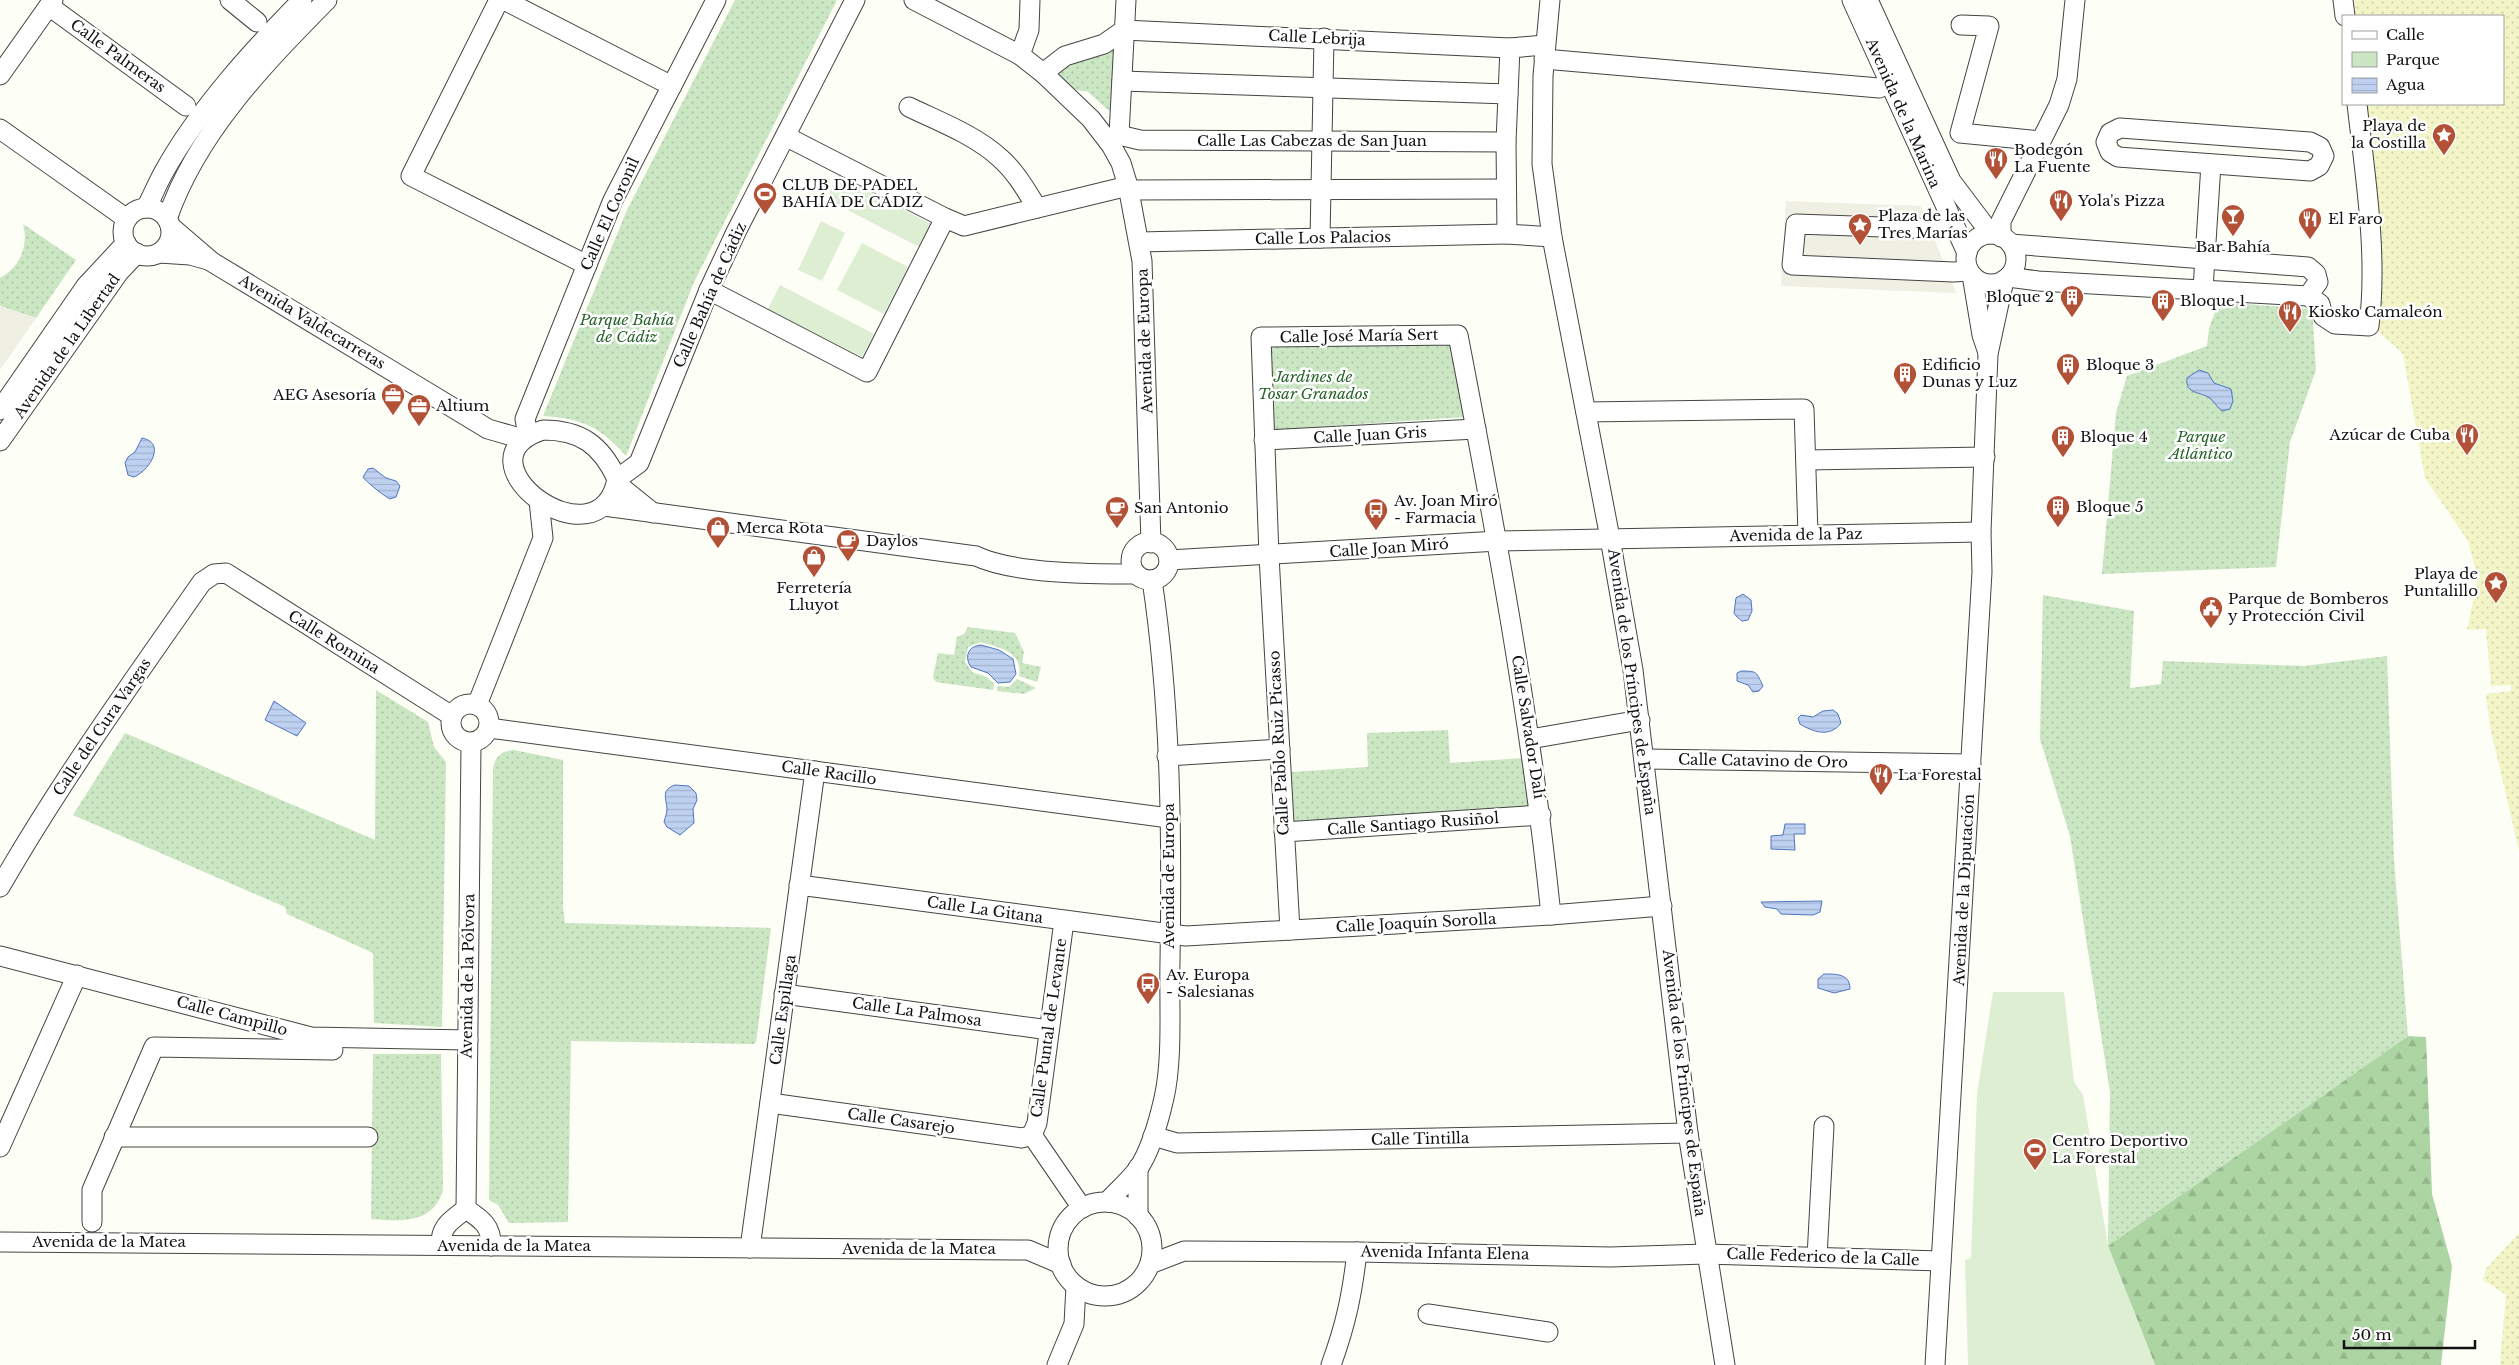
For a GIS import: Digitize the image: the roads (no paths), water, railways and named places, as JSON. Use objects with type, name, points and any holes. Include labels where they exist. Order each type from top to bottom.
[{"type":"street","points":[[230,0],[257,22]]},
{"type":"street","points":[[146,208],[165,169],[201,117],[235,72],[302,0]]},
{"type":"street","points":[[168,222],[161,213],[146,208],[138,209],[127,219],[123,231],[131,248],[152,255],[159,253],[169,242],[168,222],[182,180],[214,129],[268,61],[327,0]]},
{"type":"street","points":[[500,0],[411,176],[587,265]]},
{"type":"street","points":[[504,0],[672,86]]},
{"type":"street","name":"Calle El Coronil","points":[[525,437],[525,418],[613,200],[716,0]]},
{"type":"street","name":"Calle Bahía de Cádiz","points":[[617,481],[639,463],[709,290],[736,232],[787,137],[855,0]]},
{"type":"street","points":[[914,0],[1020,55],[1043,73],[1115,140]]},
{"type":"street","points":[[1020,55],[1029,30],[1030,0]]},
{"type":"street","points":[[1115,140],[1122,81],[1126,0]]},
{"type":"street","name":"Avenida de los Príncipes de España","points":[[1550,0],[1544,52],[1542,164],[1552,237],[1610,538],[1640,720],[1688,1134],[1725,1365]]},
{"type":"street","name":"Avenida de la Marina","points":[[1852,0],[1952,224],[1969,267]]},
{"type":"street","name":"Avenida de la Marina","points":[[1868,0],[1951,181],[2001,239]]},
{"type":"street","points":[[2006,279],[2016,262],[2001,239],[2001,221],[2059,105],[2067,79],[2075,0]]},
{"type":"street","points":[[2343,0],[2345,15]]},
{"type":"street","points":[[0,75],[51,3]]},
{"type":"street","name":"Calle Palmeras","points":[[51,3],[186,106]]},
{"type":"street","points":[[1962,25],[1989,26],[1960,132],[2042,141]]},
{"type":"street","points":[[1043,73],[1065,56],[1104,44],[1124,30]]},
{"type":"street","name":"Calle Lebrija","points":[[1124,30],[1510,48],[1879,88],[1890,83]]},
{"type":"street","points":[[1320,238],[1324,38]]},
{"type":"street","points":[[1507,234],[1506,142],[1510,48]]},
{"type":"street","points":[[1122,81],[1508,94]]},
{"type":"street","points":[[1969,267],[1985,283],[1995,284],[2006,279],[2308,296],[2320,304],[2323,316],[2335,324],[2369,326],[2373,294],[2365,174],[2357,105]]},
{"type":"street","points":[[909,107],[976,140],[1001,158],[1019,179],[1037,208]]},
{"type":"street","points":[[2120,128],[2310,142],[2320,147],[2324,156],[2319,166],[2310,170],[2211,164],[2118,157],[2110,152],[2106,142],[2110,133],[2120,128]]},
{"type":"street","points":[[0,129],[127,219]]},
{"type":"street","points":[[787,137],[964,226],[1128,188],[1506,189]]},
{"type":"street","name":"Calle Las Cabezas de San Juan","points":[[1115,140],[1506,142]]},
{"type":"street","name":"Avenida de Europa","points":[[1115,140],[1128,188],[1139,242],[1151,543]]},
{"type":"street","points":[[2203,289],[2211,164]]},
{"type":"street","points":[[709,290],[867,372],[945,218]]},
{"type":"street","name":"Avenida Valdecarretas","points":[[168,222],[212,262],[488,429],[512,456]]},
{"type":"street","points":[[1952,224],[1940,230],[1796,224],[1792,265],[1953,272],[1969,267]]},
{"type":"street","name":"Calle Los Palacios","points":[[1139,242],[1507,234],[1552,237]]},
{"type":"street","points":[[1969,267],[1976,240],[2001,239],[2308,267],[2316,274],[2318,282],[2308,296]]},
{"type":"street","name":"Avenida de la Libertad","points":[[0,410],[86,286],[131,248]]},
{"type":"street","name":"Avenida de la Libertad","points":[[0,441],[119,272],[131,248]]},
{"type":"street","name":"Avenida Valdecarretas","points":[[159,253],[190,255],[212,262]]},
{"type":"street","name":"Avenida de la Diputación","points":[[1969,267],[1982,335],[1988,354]]},
{"type":"street","name":"Avenida de la Diputación","points":[[1935,1365],[1982,572],[1981,532],[1988,354],[2006,279]]},
{"type":"street","name":"Calle José María Sert","points":[[1260,337],[1458,334]]},
{"type":"street","name":"Calle Salvador Dalí","points":[[1458,334],[1498,541],[1530,739],[1541,815],[1551,915]]},
{"type":"street","name":"Calle Pablo Ruiz Picasso","points":[[1260,337],[1268,556],[1290,930]]},
{"type":"street","points":[[1586,412],[1804,409],[1808,534]]},
{"type":"street","name":"Avenida Valdecarretas","points":[[488,429],[525,437]]},
{"type":"street","name":"Calle Juan Gris","points":[[1264,440],[1476,429]]},
{"type":"street","points":[[617,481],[611,500],[604,506],[585,514],[554,509],[539,501],[520,482],[514,469],[512,456],[516,446],[525,437],[543,430],[558,430],[579,436],[598,448],[617,481],[656,515]]},
{"type":"street","points":[[1806,460],[1985,457]]},
{"type":"street","points":[[539,501],[543,538]]},
{"type":"street","points":[[604,506],[656,515],[976,556],[992,563],[1077,573],[1140,572],[1166,571],[1169,560],[1161,546],[1145,543],[1135,550],[1140,572]]},
{"type":"street","points":[[477,705],[543,538],[572,513]]},
{"type":"street","name":"Avenida de la Paz","points":[[1610,538],[1981,532]]},
{"type":"street","name":"Calle Joan Miró","points":[[1169,560],[1268,556],[1498,541],[1610,538]]},
{"type":"street","name":"Avenida de Europa","points":[[1107,1202],[1138,1168],[1152,1136],[1164,1097],[1168,1045],[1170,935],[1167,756],[1159,628],[1140,572]]},
{"type":"street","name":"Calle Romina","points":[[214,574],[226,573],[452,716]]},
{"type":"street","name":"Calle del Cura Vargas","points":[[0,887],[33,830],[88,747],[202,582],[214,574]]},
{"type":"street","points":[[477,705],[486,712],[489,728],[482,739],[471,743],[463,741],[454,734],[451,722],[452,716],[460,707],[477,705]]},
{"type":"street","points":[[1530,739],[1640,720]]},
{"type":"street","name":"Calle Racillo","points":[[489,728],[1169,818]]},
{"type":"street","name":"Avenida de la Pólvora","points":[[466,1209],[471,743]]},
{"type":"street","points":[[1167,756],[1280,748]]},
{"type":"street","name":"Calle Catavino de Oro","points":[[1645,759],[1971,764]]},
{"type":"street","name":"Calle Espillaga","points":[[750,1248],[815,771]]},
{"type":"street","name":"Calle Santiago Rusiñol","points":[[1284,832],[1541,815]]},
{"type":"street","name":"Calle La Gitana","points":[[799,886],[1170,935]]},
{"type":"street","name":"Calle Joaquín Sorolla","points":[[1170,935],[1186,936],[1551,915],[1662,906]]},
{"type":"street","name":"Calle Puntal de Levante","points":[[1032,1135],[1037,1123],[1064,921]]},
{"type":"street","name":"Calle Campillo","points":[[0,956],[311,1037],[468,1040]]},
{"type":"street","points":[[0,1147],[77,975]]},
{"type":"street","name":"Calle La Palmosa","points":[[784,994],[1049,1030]]},
{"type":"street","name":"Calle Campillo","points":[[114,1137],[154,1047],[369,1051]]},
{"type":"street","name":"Calle Casarejo","points":[[770,1103],[1022,1138],[1032,1135]]},
{"type":"street","points":[[1817,1257],[1824,1126]]},
{"type":"street","name":"Calle Tintilla","points":[[1152,1136],[1177,1143],[1688,1134]]},
{"type":"street","points":[[1032,1135],[1082,1208]]},
{"type":"street","points":[[92,1222],[92,1190],[114,1137],[368,1138]]},
{"type":"street","name":"Avenida de Europa","points":[[1138,1168],[1138,1216]]},
{"type":"street","points":[[1107,1202],[1118,1204],[1138,1216],[1150,1237],[1152,1250],[1150,1264],[1143,1277],[1133,1287],[1121,1294],[1106,1296],[1085,1292],[1076,1286],[1061,1264],[1058,1250],[1060,1236],[1066,1223],[1082,1208],[1107,1202]]},
{"type":"street","points":[[441,1245],[440,1234],[447,1224],[466,1209],[485,1222],[491,1235],[490,1246]]},
{"type":"street","name":"Avenida de la Matea","points":[[1028,1250],[1060,1236]]},
{"type":"street","name":"Avenida Infanta Elena","points":[[1150,1237],[1184,1252]]},
{"type":"street","name":"Avenida de la Matea","points":[[0,1242],[1028,1250],[1061,1264]]},
{"type":"street","name":"Avenida Infanta Elena","points":[[1150,1264],[1184,1252],[1357,1252],[1610,1256],[1706,1254]]},
{"type":"street","points":[[1331,1365],[1345,1326],[1352,1295],[1357,1252]]},
{"type":"street","name":"Calle Federico de la Calle","points":[[1706,1254],[1941,1260]]},
{"type":"street","points":[[1057,1365],[1074,1324],[1076,1286]]},
{"type":"street","points":[[1074,1324],[1106,1296]]},
{"type":"street","points":[[1428,1314],[1548,1332]]},
{"type":"water","points":[[2199,370],[2208,373],[2214,383],[2231,389],[2233,401],[2230,409],[2222,411],[2207,396],[2194,392],[2188,387],[2187,378]]},
{"type":"water","points":[[142,438],[153,445],[153,457],[145,469],[134,477],[128,475],[125,463],[128,457],[135,452]]},
{"type":"water","points":[[373,468],[386,478],[396,481],[400,486],[396,497],[390,499],[364,479],[363,477],[368,469]]},
{"type":"water","points":[[1743,594],[1751,600],[1752,611],[1748,620],[1742,621],[1734,613],[1736,598]]},
{"type":"water","points":[[981,645],[999,650],[1013,659],[1016,674],[1010,682],[998,683],[988,673],[971,667],[968,659],[970,650]]},
{"type":"water","points":[[1741,671],[1756,673],[1763,686],[1759,691],[1753,692],[1748,685],[1737,681],[1737,673]]},
{"type":"water","points":[[274,701],[306,723],[297,736],[265,720]]},
{"type":"water","points":[[1833,710],[1838,714],[1841,723],[1832,731],[1821,732],[1805,727],[1800,724],[1798,718],[1801,715],[1813,717],[1823,711]]},
{"type":"water","points":[[675,785],[689,786],[696,793],[697,800],[693,809],[694,823],[680,835],[667,827],[664,822],[667,811],[666,792]]},
{"type":"water","points":[[1785,824],[1805,824],[1805,834],[1794,834],[1795,850],[1771,849],[1771,836],[1783,835]]},
{"type":"water","points":[[1822,901],[1820,912],[1813,915],[1781,914],[1777,909],[1765,907],[1761,902]]},
{"type":"water","points":[[1824,974],[1842,976],[1848,980],[1850,989],[1834,993],[1818,988],[1818,979]]},
{"type":"place","name":"Playa de la Costilla","points":[[2444,156]]},
{"type":"place","name":"Bodegón La Fuente","points":[[1996,180]]},
{"type":"place","name":"CLUB DE PADEL BAHÍA DE CÁDIZ","points":[[765,215]]},
{"type":"place","name":"Yola's Pizza","points":[[2061,222]]},
{"type":"place","name":"Bar Bahía","points":[[2233,237]]},
{"type":"place","name":"El Faro","points":[[2310,240]]},
{"type":"place","name":"Plaza de las Tres Marías","points":[[1860,246]]},
{"type":"place","name":"Bloque 2","points":[[2072,318]]},
{"type":"place","name":"Bloque 1","points":[[2163,322]]},
{"type":"place","name":"Kiosko Camaleón","points":[[2290,333]]},
{"type":"place","name":"Bloque 3","points":[[2068,386]]},
{"type":"place","name":"Edificio Dunas y Luz","points":[[1905,395]]},
{"type":"place","name":"AEG Asesoría","points":[[393,416]]},
{"type":"place","name":"Altium","points":[[419,427]]},
{"type":"place","name":"Azúcar de Cuba","points":[[2467,456]]},
{"type":"place","name":"Bloque 4","points":[[2063,458]]},
{"type":"place","name":"Bloque 5","points":[[2058,528]]},
{"type":"place","name":"San Antonio","points":[[1117,529]]},
{"type":"place","name":"Av. Joan Miró - Farmacia","points":[[1376,531]]},
{"type":"place","name":"Merca Rota","points":[[718,549]]},
{"type":"place","name":"Daylos","points":[[848,562]]},
{"type":"place","name":"Ferretería Lluyot","points":[[814,578]]},
{"type":"place","name":"Playa de Puntalillo","points":[[2496,604]]},
{"type":"place","name":"Parque de Bomberos y Protección Civil","points":[[2211,629]]},
{"type":"place","name":"La Forestal","points":[[1881,796]]},
{"type":"place","name":"Av. Europa - Salesianas","points":[[1148,1005]]},
{"type":"place","name":"Centro Deportivo La Forestal","points":[[2035,1171]]},
{"type":"park label","name":"Parque Bahía de Cádiz","points":[[627,328]]},
{"type":"park label","name":"Jardines de Tosar Granados","points":[[1313,386]]},
{"type":"park label","name":"Parque Atlántico","points":[[2201,446]]}]
